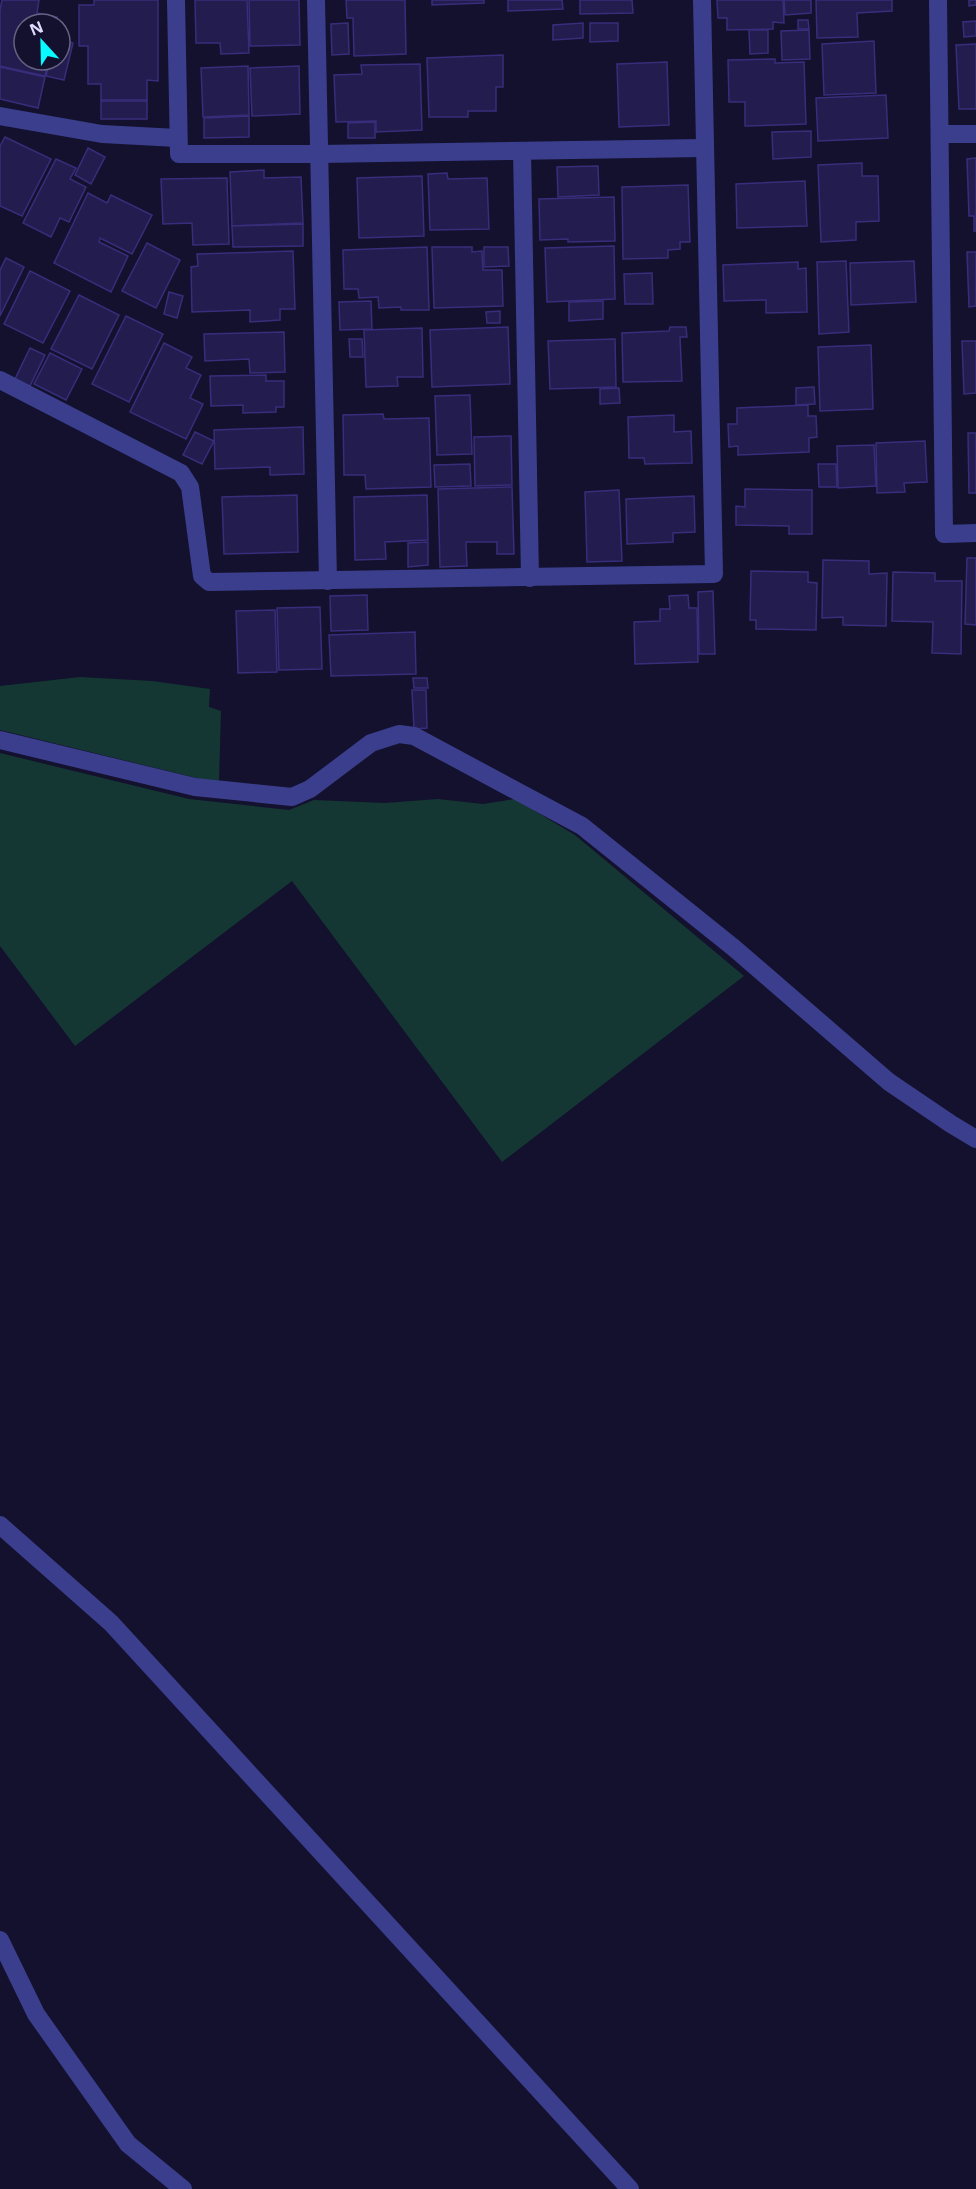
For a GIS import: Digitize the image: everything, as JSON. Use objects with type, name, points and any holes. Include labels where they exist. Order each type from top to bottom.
[{"type":"street","points":[[176,0],[179,154],[704,148]]},
{"type":"street","points":[[316,0],[328,581]]},
{"type":"street","points":[[0,381],[181,473],[190,487],[202,576],[208,582],[714,574],[702,0]]},
{"type":"street","points":[[938,0],[944,534],[976,533]]},
{"type":"street","points":[[0,116],[102,134],[177,138]]},
{"type":"street","points":[[940,134],[976,134]]},
{"type":"street","points":[[522,151],[530,578]]},
{"type":"street","points":[[0,740],[195,787],[292,797],[310,789],[371,743],[399,734],[414,736],[582,826],[734,948],[889,1082],[976,1139]]},
{"type":"street","points":[[0,1525],[111,1623],[630,2189]]},
{"type":"street","points":[[0,1940],[36,2013],[128,2144],[183,2189]]},
{"type":"green space","points":[[80,677],[152,681],[210,689],[209,707],[221,711],[219,781],[201,779],[0,730],[0,686]]},
{"type":"green space","points":[[0,753],[189,799],[289,810],[314,800],[385,803],[438,799],[483,804],[515,799],[575,835],[744,976],[502,1162],[292,881],[75,1046],[0,946]]},
{"type":"building","points":[[2,0],[39,0],[37,12],[12,12],[12,69],[0,66]]},
{"type":"building","points":[[94,0],[158,0],[158,81],[147,80],[147,100],[101,100],[101,84],[88,84],[88,46],[79,46],[79,5],[94,5]]},
{"type":"building","points":[[195,0],[247,0],[249,53],[221,54],[220,43],[196,43]]},
{"type":"building","points":[[249,0],[299,0],[300,45],[250,46]]},
{"type":"building","points":[[346,0],[405,0],[406,54],[354,56],[353,18],[347,18]]},
{"type":"building","points":[[432,0],[484,0],[484,3],[432,5]]},
{"type":"building","points":[[508,0],[562,0],[563,9],[508,11]]},
{"type":"building","points":[[580,0],[632,0],[633,13],[580,14]]},
{"type":"building","points":[[717,0],[783,0],[784,23],[773,22],[773,29],[727,30],[727,18],[718,18]]},
{"type":"building","points":[[784,0],[811,0],[811,13],[785,15]]},
{"type":"building","points":[[816,0],[892,0],[892,11],[857,13],[858,37],[817,38]]},
{"type":"building","points":[[969,0],[976,0],[976,5],[969,6]]},
{"type":"building","points":[[798,20],[808,20],[809,29],[798,29]]},
{"type":"building","points":[[976,21],[976,36],[964,37],[963,22]]},
{"type":"building","points":[[348,23],[349,54],[332,55],[331,24]]},
{"type":"building","points":[[583,23],[583,38],[553,40],[553,25]]},
{"type":"building","points":[[590,23],[618,23],[618,41],[590,42]]},
{"type":"building","points":[[749,30],[768,30],[768,53],[750,54]]},
{"type":"building","points":[[809,30],[810,59],[782,60],[781,31]]},
{"type":"building","points":[[874,41],[876,93],[824,95],[822,44]]},
{"type":"building","points":[[976,44],[976,109],[959,109],[956,45]]},
{"type":"building","points":[[503,55],[503,87],[496,87],[496,111],[468,111],[468,117],[429,117],[427,58]]},
{"type":"building","points":[[775,59],[775,63],[804,62],[806,124],[745,126],[745,102],[729,102],[728,60]]},
{"type":"building","points":[[667,62],[669,125],[619,127],[617,64]]},
{"type":"building","points":[[420,64],[422,130],[376,132],[376,121],[336,122],[334,75],[362,74],[361,65]]},
{"type":"building","points":[[248,66],[249,115],[203,117],[201,68]]},
{"type":"building","points":[[299,66],[300,114],[252,116],[250,68]]},
{"type":"building","points":[[0,67],[12,70],[12,72],[45,77],[38,108],[0,99]]},
{"type":"building","points":[[27,72],[46,72],[45,76]]},
{"type":"building","points":[[47,72],[66,72],[64,80],[46,76]]},
{"type":"building","points":[[886,95],[888,138],[818,141],[816,98]]},
{"type":"building","points":[[101,101],[147,101],[147,119],[101,119]]},
{"type":"building","points":[[249,116],[249,137],[204,138],[204,118]]},
{"type":"building","points":[[375,122],[375,138],[348,138],[348,123]]},
{"type":"building","points":[[811,131],[811,157],[773,159],[772,132]]},
{"type":"building","points":[[5,137],[51,159],[22,216],[0,206],[0,146]]},
{"type":"building","points":[[88,148],[105,157],[91,184],[75,175]]},
{"type":"building","points":[[976,158],[976,231],[974,231],[974,216],[969,216],[967,159]]},
{"type":"building","points":[[56,159],[76,168],[70,179],[86,187],[69,222],[60,218],[51,237],[23,223]]},
{"type":"building","points":[[862,163],[862,176],[878,176],[879,221],[856,222],[856,240],[821,242],[818,165]]},
{"type":"building","points":[[598,166],[599,195],[558,197],[557,167]]},
{"type":"building","points":[[264,170],[264,178],[301,177],[303,223],[232,226],[230,172]]},
{"type":"building","points":[[447,173],[448,179],[487,178],[489,229],[430,230],[428,174]]},
{"type":"building","points":[[422,176],[424,236],[359,238],[357,178]]},
{"type":"building","points":[[227,178],[229,244],[193,245],[192,223],[163,224],[161,179]]},
{"type":"building","points":[[805,181],[807,226],[737,228],[736,184]]},
{"type":"building","points":[[688,185],[690,242],[680,242],[680,249],[668,250],[668,258],[623,259],[622,187]]},
{"type":"building","points":[[88,193],[107,203],[111,195],[152,215],[132,254],[100,238],[99,242],[128,256],[111,292],[54,263]]},
{"type":"building","points":[[614,197],[615,241],[540,240],[539,199]]},
{"type":"building","points":[[303,224],[303,246],[233,247],[232,226]]},
{"type":"building","points":[[147,243],[180,260],[156,308],[122,291]]},
{"type":"building","points":[[614,246],[615,299],[547,302],[545,248]]},
{"type":"building","points":[[427,247],[429,310],[401,310],[401,307],[379,308],[378,297],[359,298],[358,289],[344,289],[343,250]]},
{"type":"building","points":[[432,247],[472,247],[472,252],[482,251],[483,270],[502,270],[503,306],[434,308]]},
{"type":"building","points":[[484,247],[508,247],[509,266],[484,267]]},
{"type":"building","points":[[293,251],[295,309],[280,309],[280,320],[250,322],[250,310],[192,312],[191,267],[198,266],[197,254]]},
{"type":"building","points":[[967,252],[976,252],[976,306],[969,307]]},
{"type":"building","points":[[6,258],[24,267],[0,316],[0,270]]},
{"type":"building","points":[[846,261],[849,332],[819,334],[817,262]]},
{"type":"building","points":[[914,261],[916,302],[851,305],[850,263]]},
{"type":"building","points":[[798,262],[798,269],[806,268],[807,312],[766,313],[766,300],[724,301],[723,265]]},
{"type":"building","points":[[30,271],[70,291],[43,343],[4,324]]},
{"type":"building","points":[[652,273],[653,304],[625,304],[624,274]]},
{"type":"building","points":[[169,292],[183,296],[177,318],[164,314]]},
{"type":"building","points":[[79,295],[119,315],[92,369],[51,349]]},
{"type":"building","points":[[371,301],[372,329],[340,330],[339,302]]},
{"type":"building","points":[[603,301],[603,319],[569,321],[569,302]]},
{"type":"building","points":[[500,311],[500,323],[487,323],[486,312]]},
{"type":"building","points":[[126,316],[163,334],[129,402],[92,384]]},
{"type":"building","points":[[508,327],[510,384],[432,387],[430,330]]},
{"type":"building","points":[[670,327],[686,327],[687,337],[680,337],[682,381],[623,382],[622,333],[669,331]]},
{"type":"building","points":[[422,328],[423,377],[397,377],[398,386],[366,387],[364,330]]},
{"type":"building","points":[[284,332],[285,372],[250,373],[249,359],[205,361],[204,334]]},
{"type":"building","points":[[349,339],[362,339],[363,357],[350,357]]},
{"type":"building","points":[[615,339],[616,387],[550,389],[548,341]]},
{"type":"building","points":[[962,341],[976,341],[976,393],[964,394]]},
{"type":"building","points":[[164,343],[192,357],[186,368],[201,375],[190,398],[203,404],[186,439],[130,412]]},
{"type":"building","points":[[871,345],[873,409],[820,411],[818,347]]},
{"type":"building","points":[[30,348],[45,355],[30,386],[15,379]]},
{"type":"building","points":[[50,353],[82,369],[66,400],[34,384]]},
{"type":"building","points":[[266,375],[266,381],[284,381],[284,407],[276,407],[276,412],[243,413],[243,405],[211,406],[210,376]]},
{"type":"building","points":[[814,387],[815,404],[796,405],[796,388]]},
{"type":"building","points":[[619,388],[620,403],[600,404],[600,389]]},
{"type":"building","points":[[470,395],[472,454],[437,455],[435,396]]},
{"type":"building","points":[[808,405],[808,416],[816,416],[817,437],[809,438],[809,452],[738,455],[738,446],[729,447],[728,424],[737,424],[737,408]]},
{"type":"building","points":[[383,414],[384,419],[429,418],[431,487],[366,489],[365,475],[344,475],[343,415]]},
{"type":"building","points":[[674,415],[674,432],[691,431],[692,463],[645,464],[644,458],[629,458],[628,417]]},
{"type":"building","points":[[303,427],[304,474],[270,475],[270,467],[215,469],[214,430]]},
{"type":"building","points":[[195,432],[214,441],[202,464],[183,455]]},
{"type":"building","points":[[968,433],[976,433],[976,493],[969,493]]},
{"type":"building","points":[[511,436],[512,485],[475,486],[474,437]]},
{"type":"building","points":[[925,441],[927,482],[904,483],[905,492],[877,493],[876,443]]},
{"type":"building","points":[[874,445],[876,486],[838,488],[837,446]]},
{"type":"building","points":[[470,464],[471,486],[435,487],[434,465]]},
{"type":"building","points":[[818,464],[836,464],[837,487],[819,487]]},
{"type":"building","points":[[512,487],[514,554],[497,554],[497,542],[466,542],[467,566],[440,567],[438,489]]},
{"type":"building","points":[[745,489],[812,490],[812,534],[789,534],[789,526],[736,525],[736,506],[745,507]]},
{"type":"building","points":[[619,490],[622,561],[587,562],[585,492]]},
{"type":"building","points":[[297,495],[298,552],[224,554],[222,497]]},
{"type":"building","points":[[427,495],[428,540],[385,542],[386,559],[355,560],[354,497]]},
{"type":"building","points":[[694,496],[695,532],[673,533],[673,542],[627,544],[626,499]]},
{"type":"building","points":[[428,542],[428,565],[408,567],[408,543]]},
{"type":"building","points":[[967,558],[976,558],[976,625],[965,624]]},
{"type":"building","points":[[823,560],[869,561],[869,574],[887,573],[886,626],[843,625],[843,617],[822,618]]},
{"type":"building","points":[[751,571],[808,572],[808,582],[817,583],[816,630],[756,629],[756,620],[750,620]]},
{"type":"building","points":[[893,572],[935,573],[935,581],[962,581],[961,654],[932,653],[933,622],[892,621]]},
{"type":"building","points":[[713,591],[715,654],[699,654],[698,592]]},
{"type":"building","points":[[367,595],[368,630],[331,631],[330,596]]},
{"type":"building","points":[[688,595],[689,608],[697,608],[698,662],[635,664],[634,622],[660,621],[660,609],[670,609],[669,596]]},
{"type":"building","points":[[320,607],[322,669],[279,670],[277,608]]},
{"type":"building","points":[[275,610],[277,672],[238,673],[236,611]]},
{"type":"building","points":[[415,632],[416,674],[331,676],[329,635]]},
{"type":"building","points":[[413,678],[427,678],[428,688],[414,688]]},
{"type":"building","points":[[412,690],[426,690],[427,728],[414,729]]}]
